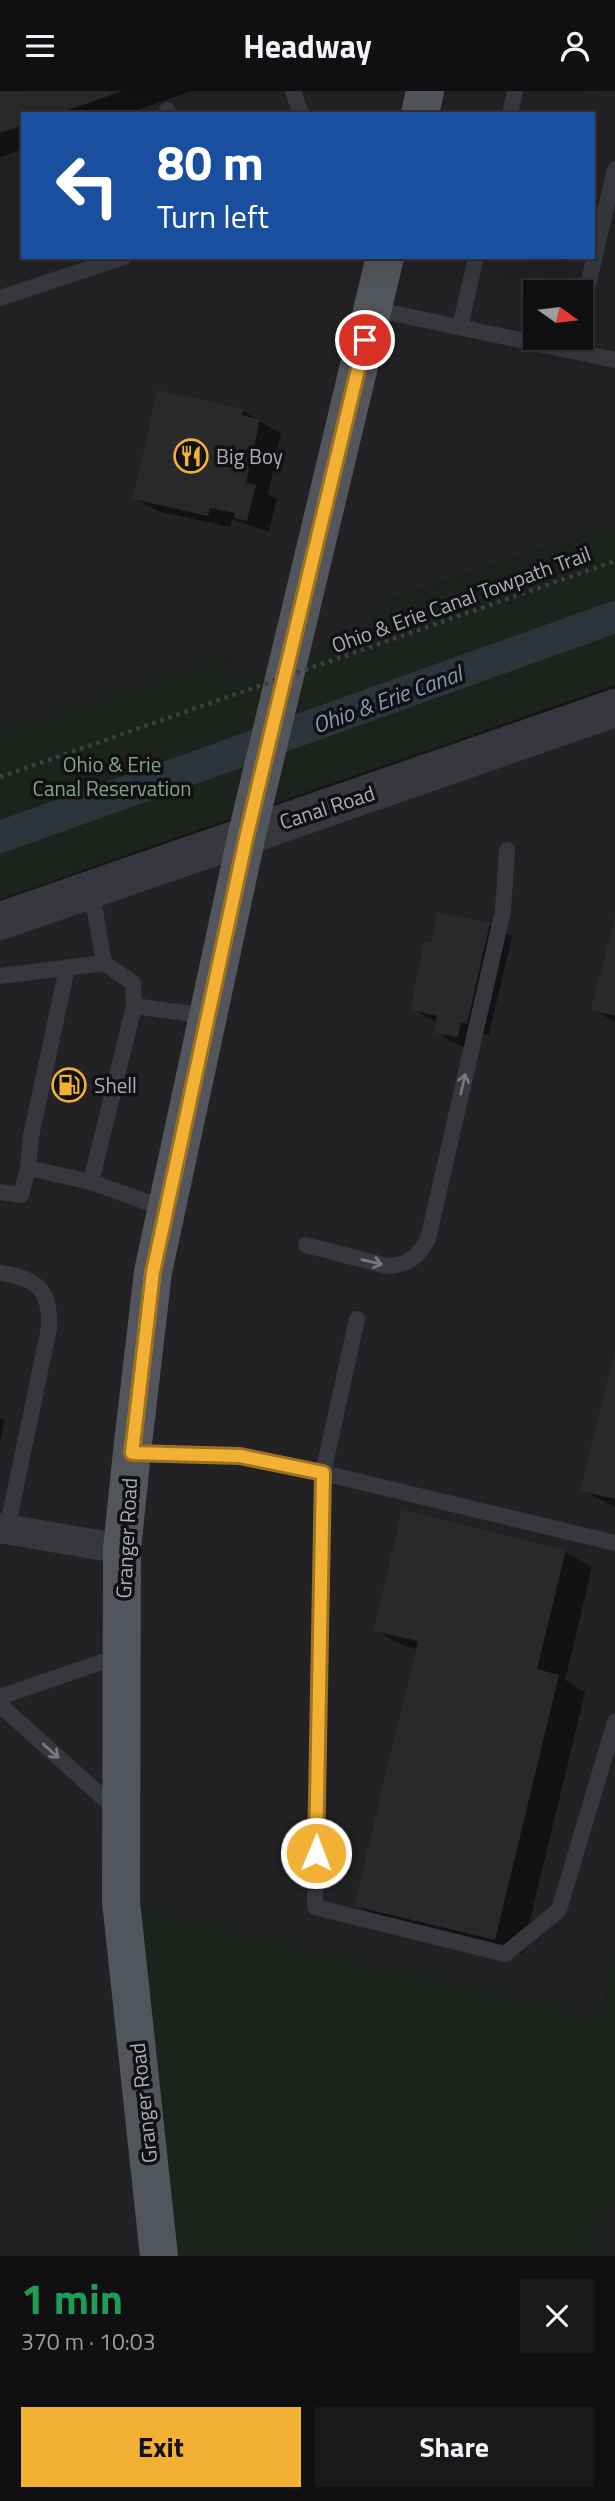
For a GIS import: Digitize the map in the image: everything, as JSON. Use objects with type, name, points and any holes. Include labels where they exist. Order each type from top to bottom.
[{"type":"main road","points":[[420,112],[425,91]]},
{"type":"main road","name":"Granger Road","points":[[159,2256],[121,1901],[122,1549],[132,1453],[153,1272],[166,1209],[247,834],[385,259]]},
{"type":"street","name":"Canal Road","points":[[0,921],[615,708]]},
{"type":"street","points":[[3,1528],[122,1549]]},
{"type":"lane","points":[[293,91],[300,112]]},
{"type":"lane","points":[[510,112],[515,91]]},
{"type":"lane","points":[[595,255],[615,169]]},
{"type":"lane","points":[[0,298],[118,259]]},
{"type":"lane","points":[[460,327],[476,259]]},
{"type":"lane","points":[[589,280],[594,259]]},
{"type":"lane","points":[[373,309],[523,336]]},
{"type":"lane","points":[[589,350],[615,360]]},
{"type":"lane","points":[[306,1245],[387,1266],[400,1265],[413,1259],[428,1239],[503,911],[507,850]]},
{"type":"lane","points":[[91,888],[104,963]]},
{"type":"lane","points":[[0,978],[104,963],[133,983],[134,1006],[91,1182]]},
{"type":"lane","points":[[0,1192],[21,1195],[67,968]]},
{"type":"lane","points":[[134,1006],[208,1016]]},
{"type":"lane","points":[[28,1168],[91,1182],[166,1209]]},
{"type":"lane","points":[[0,1273],[17,1275],[40,1287],[50,1305],[49,1328],[3,1528]]},
{"type":"lane","points":[[356,1318],[323,1473],[315,1907],[505,1954],[559,1910],[615,1722]]},
{"type":"lane","points":[[132,1453],[240,1456],[323,1473],[615,1543]]},
{"type":"lane","points":[[0,1697],[122,1655]]},
{"type":"lane","points":[[0,1706],[122,1814]]},
{"type":"path","name":"Ohio & Erie Canal Towpath Trail","points":[[0,777],[615,561]]},
{"type":"shaded area","points":[[0,91],[615,91],[615,526],[373,605],[366,635],[226,684],[233,652],[0,731]]},
{"type":"shaded area","points":[[615,708],[615,2256],[0,2256],[0,921]]},
{"type":"green space","name":"Ohio & Erie Canal Reservation","points":[[615,526],[615,685],[0,899],[0,731],[233,651],[227,683],[366,635],[373,605]]},
{"type":"green space","points":[[121,1901],[600,2014],[615,1950],[615,2207],[610,2207],[598,2256],[159,2256]]},
{"type":"building","points":[[0,91],[122,91],[63,112],[21,112],[21,126],[0,133]]},
{"type":"building","points":[[157,390],[244,409],[242,415],[260,420],[246,483],[256,485],[247,521],[234,518],[235,513],[210,508],[208,516],[133,499]]},
{"type":"building","points":[[437,912],[490,923],[467,1024],[461,1022],[458,1037],[434,1033],[437,1016],[410,1010],[424,941],[431,943]]},
{"type":"building","points":[[615,916],[615,1016],[591,1010]]},
{"type":"building","points":[[615,1349],[615,1499],[580,1491]]},
{"type":"building","points":[[402,1510],[566,1550],[537,1669],[559,1675],[495,1940],[354,1906],[418,1641],[373,1631]]},
{"type":"waterway","name":"Ohio & Erie Canal","points":[[0,837],[615,617]]},
{"type":"place","name":"Big Boy","points":[[191,456]]},
{"type":"place","name":"Shell","points":[[69,1085]]},
{"type":"route","points":[[316,1853],[323,1473],[240,1456],[132,1453],[153,1272],[247,834],[365,340]]}]
